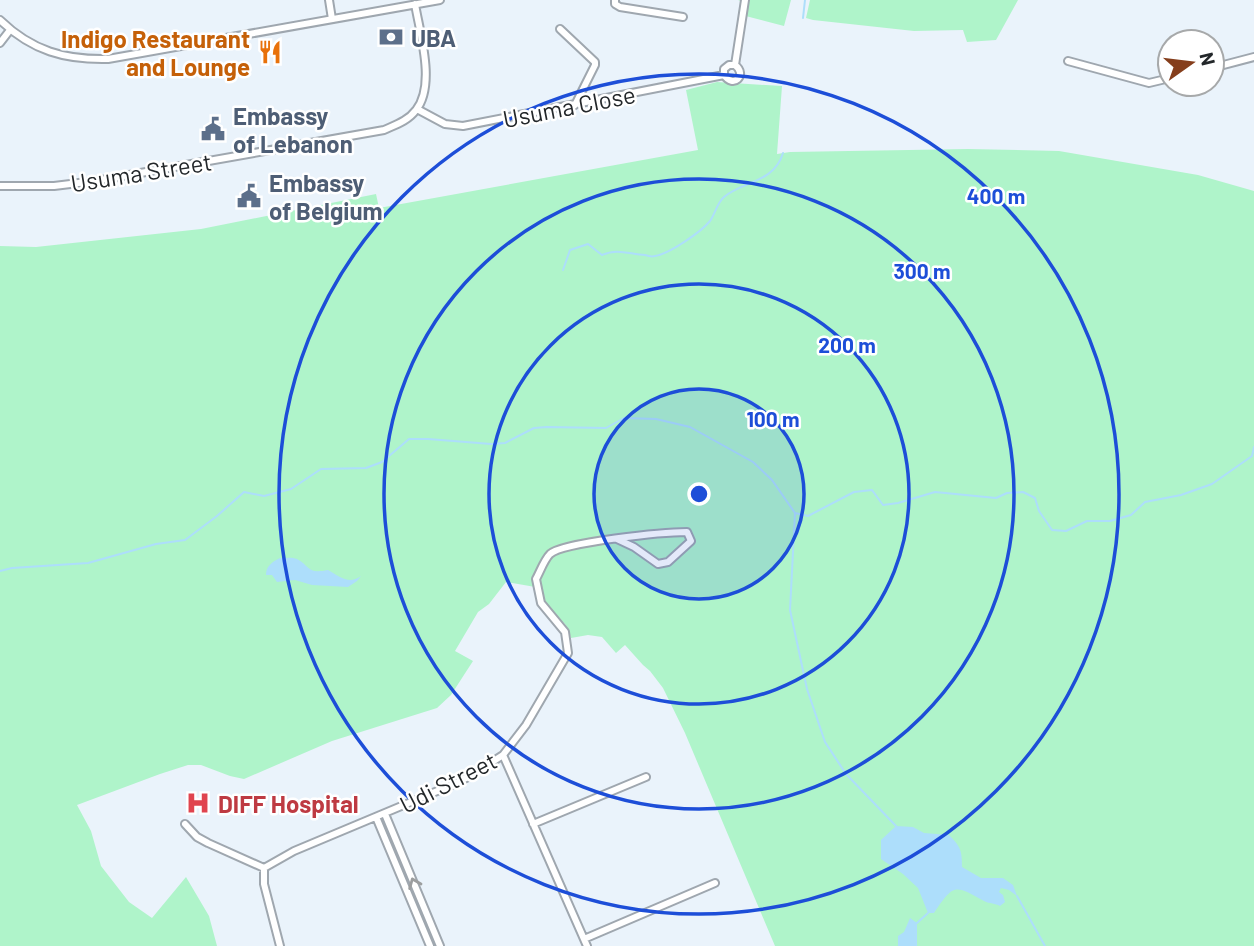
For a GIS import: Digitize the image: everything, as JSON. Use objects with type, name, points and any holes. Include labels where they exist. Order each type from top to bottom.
[{"type":"street","points":[[329,0],[332,19]]},
{"type":"street","points":[[0,20],[31,44],[55,53],[108,59],[440,0]]},
{"type":"street","points":[[615,0],[617,6],[624,8],[683,17]]},
{"type":"street","points":[[724,75],[724,69],[735,65],[745,0]]},
{"type":"street","points":[[415,4],[426,80],[425,92],[417,109]]},
{"type":"street","points":[[559,29],[595,62],[575,106]]},
{"type":"street","points":[[0,43],[10,30]]},
{"type":"street","points":[[1226,64],[1254,57]]},
{"type":"street","points":[[1068,61],[1149,83],[1156,81]]},
{"type":"street","name":"Usuma Close","points":[[417,109],[445,124],[463,126],[724,75],[727,80],[733,82],[741,75],[740,69],[735,65]]},
{"type":"street","name":"Usuma Street","points":[[0,186],[54,186],[95,181],[384,130],[404,121],[417,109]]},
{"type":"street","points":[[687,532],[691,541],[668,562],[658,564],[617,539],[687,532]]},
{"type":"street","name":"Udi Street","points":[[264,868],[294,851],[454,785],[503,755],[526,725],[568,653],[565,632],[541,603],[536,579],[550,554],[568,547],[617,539]]},
{"type":"street","points":[[503,755],[585,943],[715,883]]},
{"type":"street","points":[[533,824],[646,777]]},
{"type":"street","points":[[385,814],[440,946]]},
{"type":"street","points":[[376,817],[430,946]]},
{"type":"street","points":[[186,824],[197,837],[264,868],[264,884],[280,946]]},
{"type":"green space","points":[[738,0],[791,0],[784,26],[738,14],[741,1]]},
{"type":"green space","points":[[810,0],[1018,0],[996,40],[967,42],[963,30],[914,31],[813,20],[806,18]]},
{"type":"green space","points":[[717,82],[782,86],[777,154],[968,149],[1059,151],[1198,175],[1254,191],[1254,946],[775,946],[685,733],[663,688],[625,645],[616,653],[602,637],[588,635],[571,638],[565,624],[548,607],[541,588],[506,582],[489,604],[478,612],[455,651],[473,661],[451,695],[437,708],[332,741],[244,779],[201,765],[188,765],[77,805],[91,831],[101,866],[129,902],[152,918],[186,877],[209,916],[217,946],[0,946],[0,246],[36,247],[201,229],[376,194],[379,208],[698,150],[686,90]]},
{"type":"water","points":[[280,558],[295,558],[310,569],[328,570],[348,580],[361,576],[348,587],[312,585],[295,580],[277,582],[272,575],[266,575],[266,572],[270,565]]},
{"type":"water","points":[[896,826],[913,827],[924,833],[949,835],[960,850],[962,867],[981,878],[1003,878],[1013,885],[1017,896],[1001,888],[999,892],[1005,902],[1000,906],[956,890],[946,896],[934,913],[928,913],[918,888],[881,859],[881,840]]},
{"type":"water","points":[[910,918],[917,923],[917,946],[898,946],[898,936],[904,932]]},
{"type":"waterway","points":[[803,18],[805,0]]},
{"type":"waterway","points":[[563,270],[570,250],[588,244],[602,255],[618,252],[653,256],[668,251],[706,226],[724,197],[773,170],[783,153]]},
{"type":"waterway","points":[[0,571],[88,563],[156,544],[185,540],[244,492],[264,496],[291,489],[321,469],[366,468],[382,462],[409,439],[505,443],[534,428],[606,428],[624,418],[656,419],[690,427],[753,462],[772,480],[795,513],[808,516],[854,492],[872,490],[883,505],[935,492],[996,498],[1007,493],[1023,492],[1035,498],[1039,511],[1052,530],[1066,531],[1087,521],[1110,521],[1131,515],[1145,502],[1181,495],[1212,484],[1252,456],[1254,447]]},
{"type":"waterway","points":[[795,513],[790,610],[807,689],[825,742],[846,774],[896,826]]},
{"type":"waterway","points":[[1017,896],[1045,946]]},
{"type":"waterway","points":[[917,923],[928,913]]},
{"type":"place","name":"UBA","points":[[391,37]]},
{"type":"place","name":"Indigo Restaurant and Lounge","points":[[270,52]]},
{"type":"place","name":"Embassy of Lebanon","points":[[213,129]]},
{"type":"place","name":"Embassy of Belgium","points":[[249,196]]},
{"type":"place","name":"DIFF Hospital","points":[[198,803]]}]
